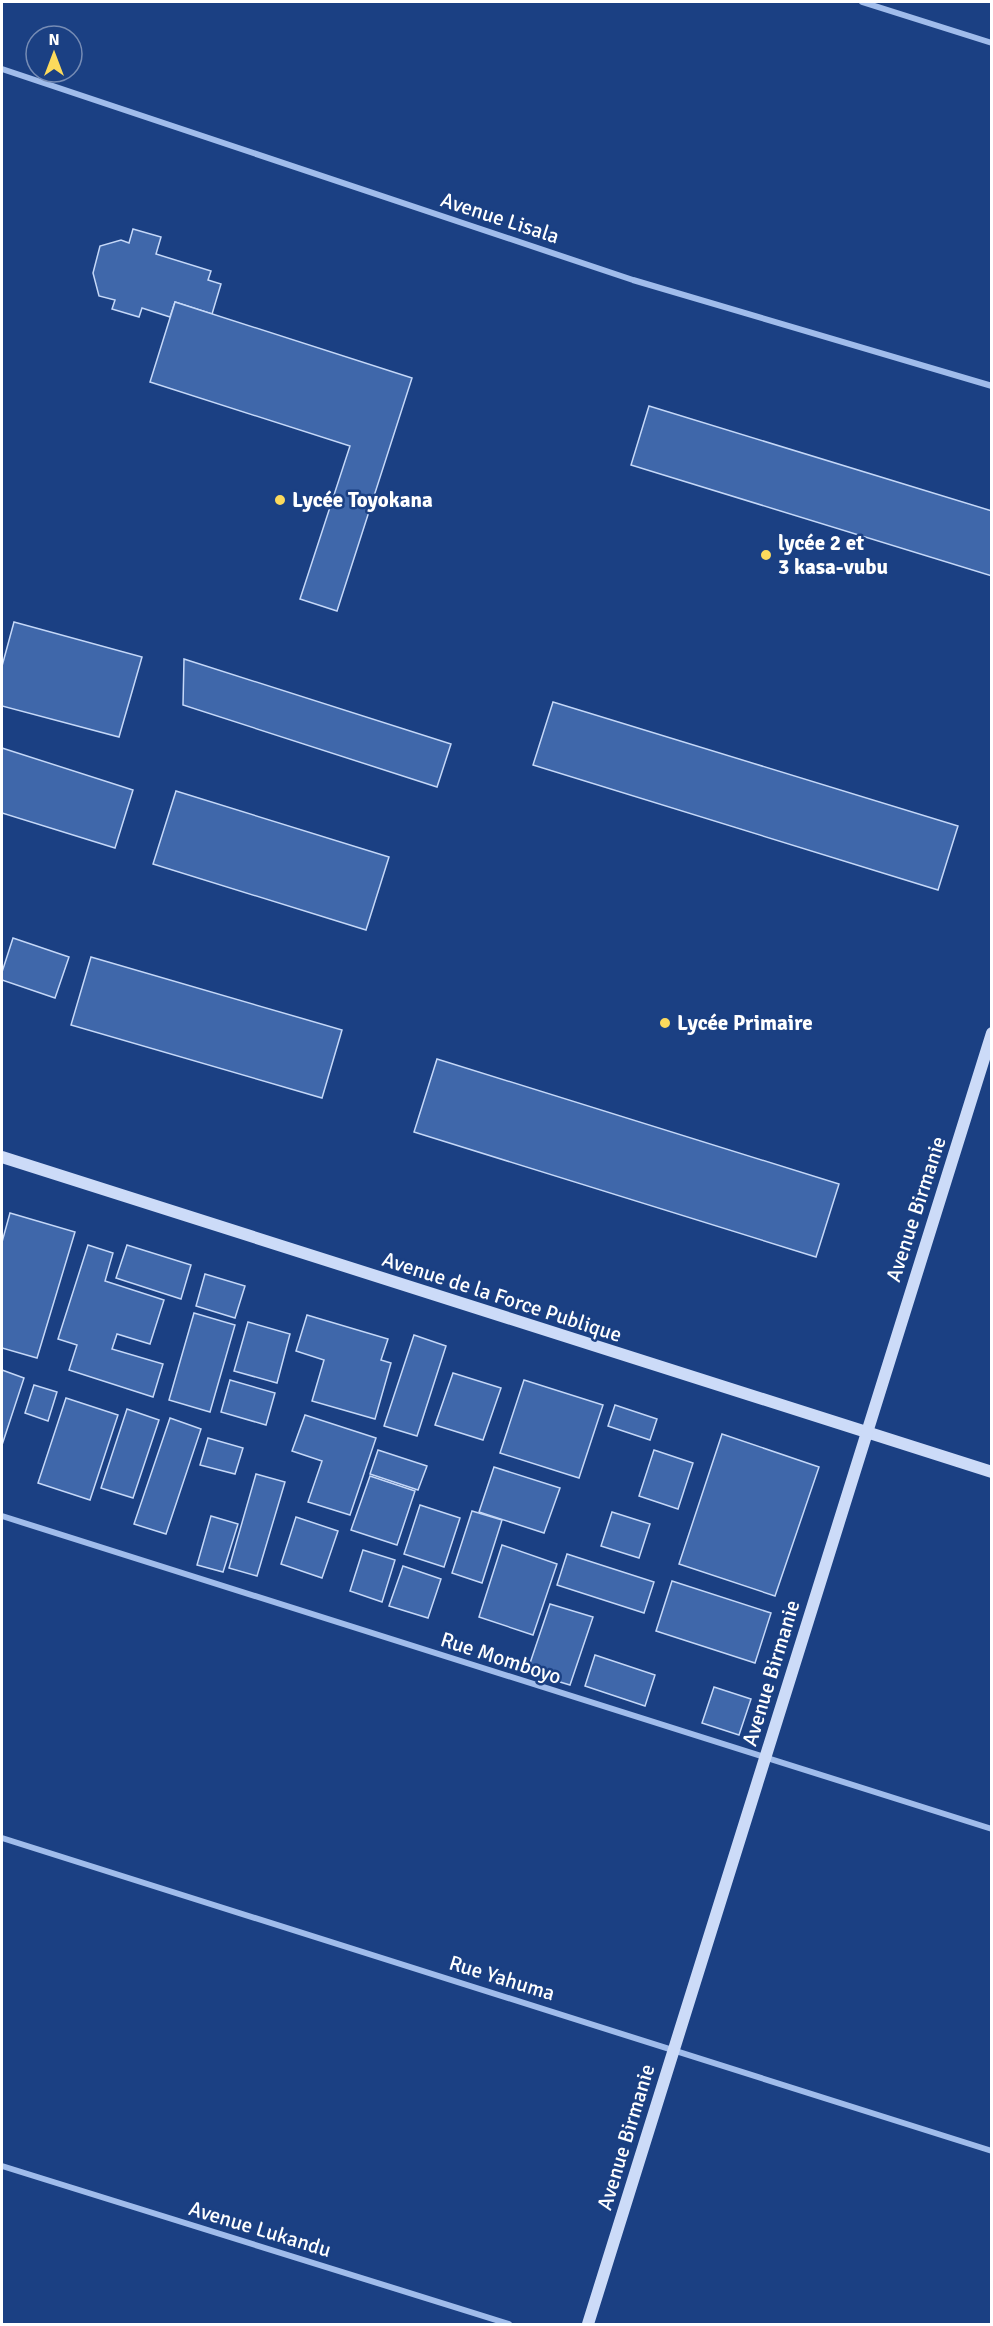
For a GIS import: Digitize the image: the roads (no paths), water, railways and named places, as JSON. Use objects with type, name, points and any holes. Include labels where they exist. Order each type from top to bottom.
[{"type":"street","points":[[862,2],[992,43]]},
{"type":"street","name":"Avenue Lisala","points":[[2,69],[633,280],[992,386]]},
{"type":"street","name":"Avenue Birmanie","points":[[588,2325],[865,1433],[992,1033]]},
{"type":"street","name":"Avenue de la Force Publique","points":[[2,1157],[992,1472]]},
{"type":"street","name":"Rue Momboyo","points":[[2,1516],[992,1829]]},
{"type":"street","name":"Rue Yahuma","points":[[2,1838],[992,2151]]},
{"type":"street","name":"Avenue Lukandu","points":[[2,2166],[509,2325]]},
{"type":"place","name":"Lycée Toyokana","points":[[280,500]]},
{"type":"place","name":"lycée 2 et 3 kasa-vubu","points":[[766,555]]},
{"type":"place","name":"Lycée Primaire","points":[[665,1023]]}]
